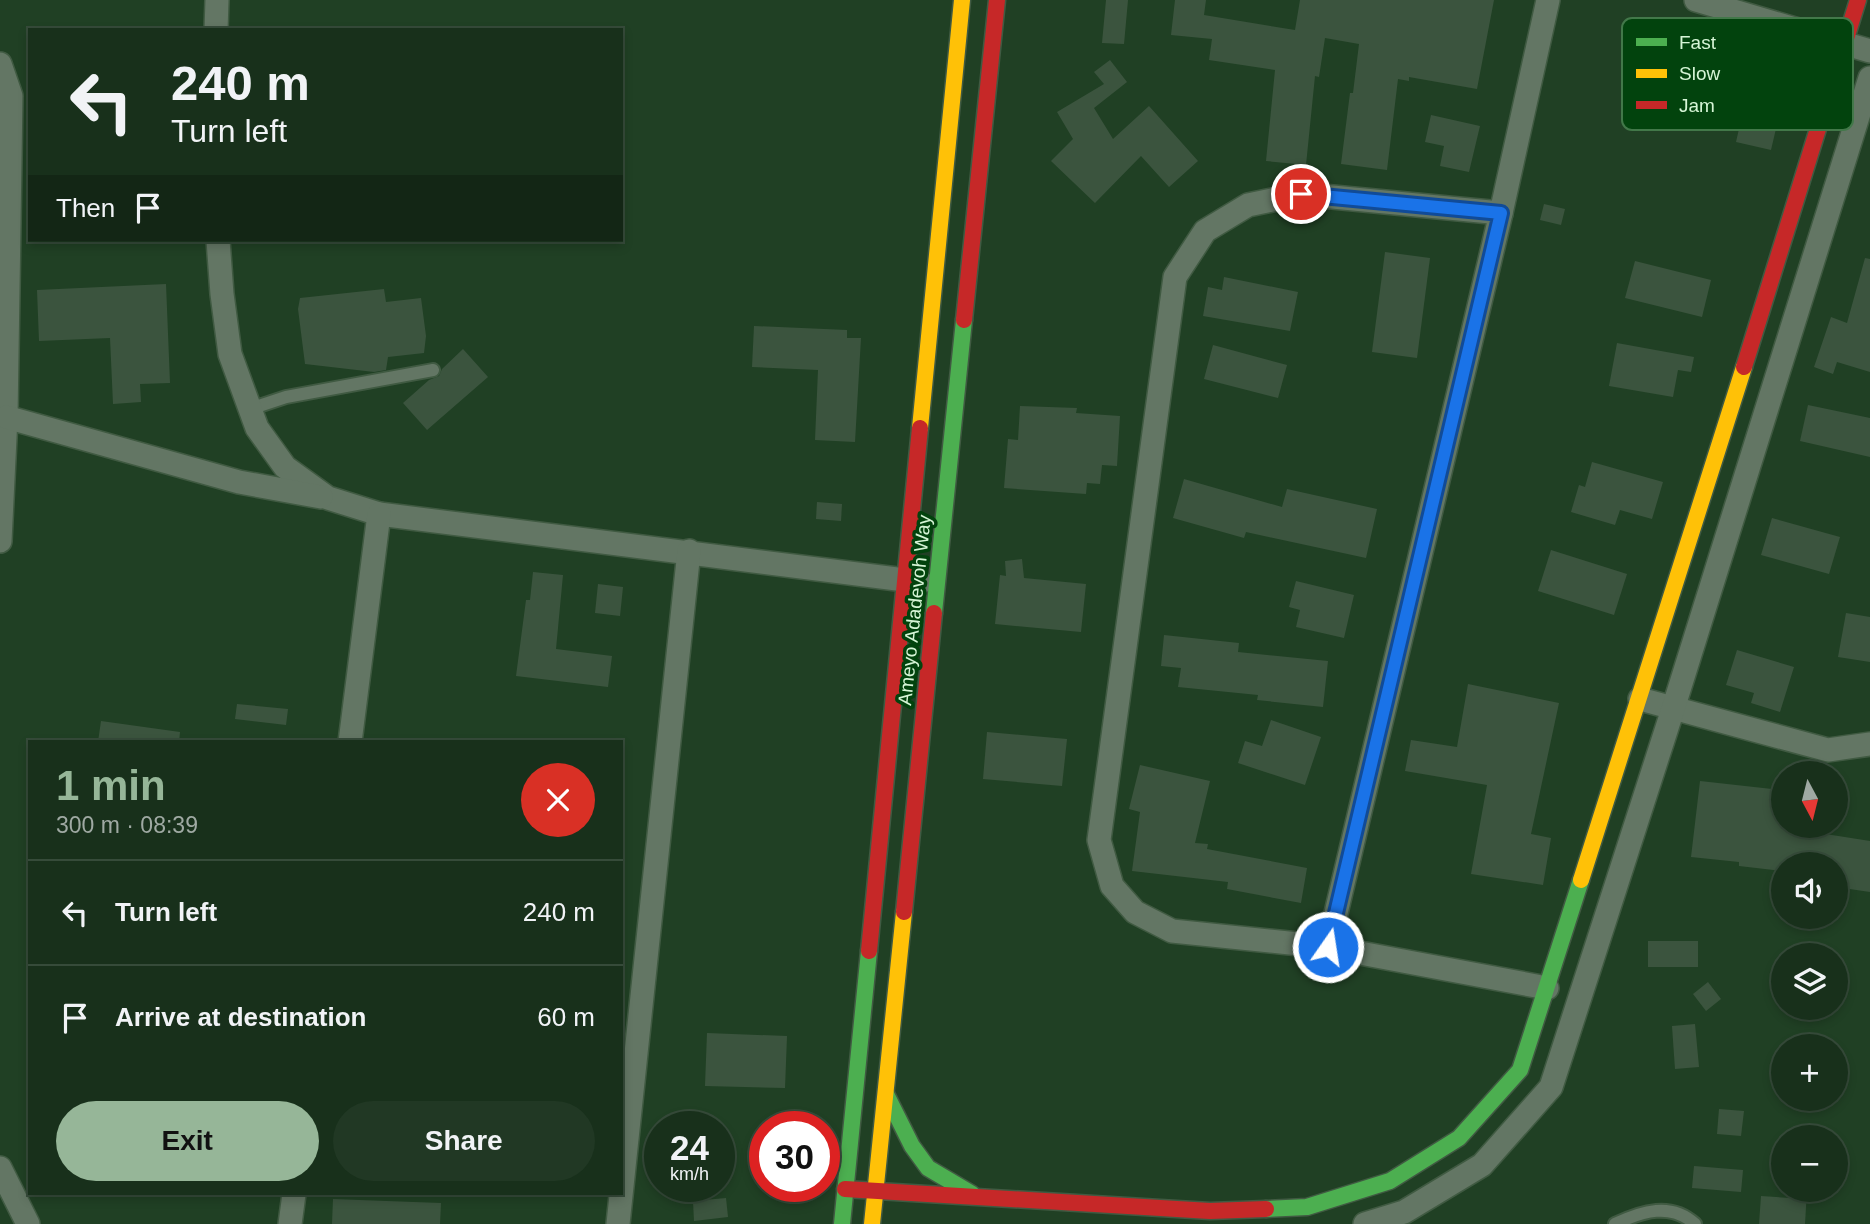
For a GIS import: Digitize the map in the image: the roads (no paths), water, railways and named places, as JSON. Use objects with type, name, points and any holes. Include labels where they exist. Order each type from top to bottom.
[{"type":"street","points":[[216,28],[217,0]]},
{"type":"street","name":"Ameyo Adadevoh Way","points":[[848,1224],[845,1189],[962,0]]},
{"type":"street","name":"Ameyo Adadevoh Way","points":[[872,1224],[998,0]]},
{"type":"street","points":[[1328,947],[1501,213],[1548,0]]},
{"type":"street","points":[[1696,0],[1757,18]]},
{"type":"street","points":[[1853,18],[1858,0]]},
{"type":"street","points":[[1853,46],[1870,51]]},
{"type":"street","points":[[0,64],[11,96],[6,417],[0,541]]},
{"type":"street","points":[[1365,1224],[1404,1212],[1482,1165],[1550,1087],[1870,78]]},
{"type":"street","points":[[845,1189],[1210,1211],[1307,1207],[1390,1181],[1459,1138],[1520,1070],[1640,699],[1818,130]]},
{"type":"street","points":[[1501,213],[1301,194],[1248,205],[1205,231],[1175,277],[1099,840],[1112,886],[1135,912],[1172,931],[1328,947],[1547,988]]},
{"type":"street","points":[[218,242],[230,354],[257,428],[285,467],[328,499]]},
{"type":"street","points":[[6,417],[239,482],[328,499],[379,514],[938,584]]},
{"type":"street","points":[[350,740],[379,514]]},
{"type":"street","points":[[623,1177],[689,551]]},
{"type":"street","points":[[1640,699],[1828,750],[1870,744]]},
{"type":"street","points":[[886,1094],[912,1146],[928,1168],[976,1197]]},
{"type":"street","points":[[0,1168],[28,1224]]},
{"type":"street","points":[[290,1224],[294,1195]]},
{"type":"street","points":[[618,1224],[621,1195]]},
{"type":"lane","points":[[250,409],[286,397],[433,370]]},
{"type":"lane","points":[[1615,1224],[1634,1215],[1658,1210],[1684,1214],[1695,1224]]}]
